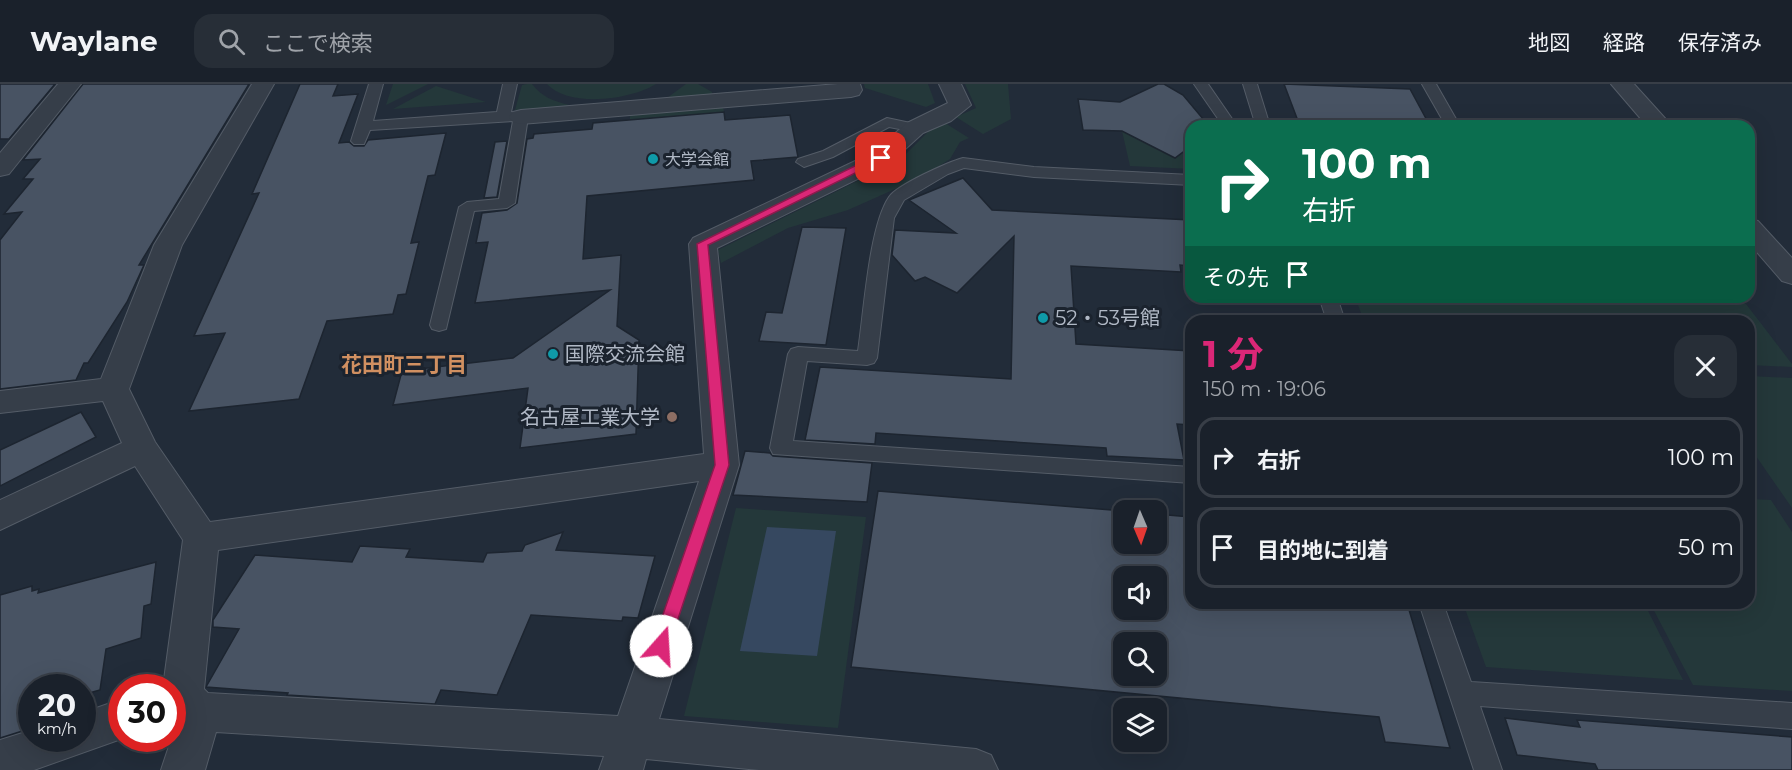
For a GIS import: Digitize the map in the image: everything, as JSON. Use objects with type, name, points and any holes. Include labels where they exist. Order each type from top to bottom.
[{"type":"street","points":[[0,169],[70,84]]},
{"type":"street","points":[[186,694],[201,538],[141,448],[113,389],[168,245],[263,84]]},
{"type":"street","points":[[512,117],[851,90],[849,84]]},
{"type":"street","points":[[625,754],[722,465],[703,244],[881,158],[915,128],[943,116],[960,105],[950,84]]},
{"type":"street","points":[[1622,84],[1655,120]]},
{"type":"street","points":[[1755,234],[1792,275]]},
{"type":"street","points":[[0,402],[113,389]]},
{"type":"street","points":[[0,516],[141,448]]},
{"type":"street","points":[[201,538],[722,465]]},
{"type":"street","points":[[186,704],[625,754],[976,770]]},
{"type":"street","points":[[0,761],[26,752]]},
{"type":"street","points":[[183,770],[184,752]]},
{"type":"lane","points":[[376,84],[362,134],[512,117]]},
{"type":"lane","points":[[438,325],[468,207],[507,203],[512,117],[510,84]]},
{"type":"lane","points":[[1201,84],[1226,120]]},
{"type":"lane","points":[[1250,84],[1261,120]]},
{"type":"lane","points":[[1429,84],[1450,120]]},
{"type":"lane","points":[[804,162],[828,154],[888,122],[915,128]]},
{"type":"lane","points":[[1185,180],[1034,172],[963,163],[942,171],[897,197],[886,218],[867,358],[798,354],[781,448],[1185,476]]},
{"type":"lane","points":[[1433,609],[1488,770]]},
{"type":"lane","points":[[1462,693],[1792,716]]},
{"type":"green space","points":[[393,84],[428,84],[386,105]]},
{"type":"green space","points":[[532,84],[548,98],[569,105],[571,109],[522,113],[515,110],[522,85]]},
{"type":"green space","points":[[547,84],[656,84],[631,94],[584,99],[557,92]]},
{"type":"green space","points":[[686,84],[698,84],[712,92],[713,97],[669,101],[667,98]]},
{"type":"green space","points":[[864,84],[928,84],[935,103],[926,107],[865,88]]},
{"type":"green space","points":[[965,84],[1008,84],[1011,119],[983,134],[956,117],[976,108]]},
{"type":"green space","points":[[436,86],[486,102],[393,109]]},
{"type":"green space","points":[[723,107],[724,112],[630,120],[630,115]]},
{"type":"green space","points":[[945,123],[969,138],[960,142],[950,159],[922,177],[848,210],[788,228],[721,263],[718,250],[900,160],[932,128]]},
{"type":"green space","points":[[1122,131],[1175,158],[1185,150],[1185,169],[1130,166]]},
{"type":"green space","points":[[1357,303],[1728,303],[1746,304],[1754,315],[1362,315]]},
{"type":"green space","points":[[1755,316],[1792,364],[1792,367],[1755,365]]},
{"type":"green space","points":[[1755,376],[1792,378],[1792,508],[1755,455]]},
{"type":"green space","points":[[1755,499],[1771,500],[1792,532],[1792,691],[1693,685],[1653,609],[1755,609]]},
{"type":"green space","points":[[736,508],[866,517],[838,728],[684,716]]},
{"type":"green space","points":[[1465,609],[1647,609],[1683,680],[1486,667]]},
{"type":"water","points":[[767,527],[836,531],[817,656],[740,651]]},
{"type":"building","points":[[0,84],[55,84],[9,139],[0,139]]},
{"type":"building","points":[[83,84],[249,84],[139,265],[144,265],[127,302],[88,363],[84,363],[76,380],[0,389],[0,240],[22,212],[4,214],[33,179],[23,179],[40,159],[23,160]]},
{"type":"building","points":[[300,84],[338,84],[333,96],[358,94],[339,143],[349,142],[354,146],[364,146],[368,140],[446,133],[435,175],[428,176],[411,243],[419,242],[406,294],[398,295],[393,314],[327,321],[299,399],[189,411],[225,333],[194,336],[259,193],[252,194]]},
{"type":"building","points":[[1158,84],[1164,84],[1183,95],[1204,120],[1185,120],[1185,150],[1175,158],[1122,131],[1083,130],[1078,99],[1120,102]]},
{"type":"building","points":[[1284,84],[1410,89],[1427,120],[1298,120]]},
{"type":"building","points":[[724,112],[725,120],[790,115],[798,157],[751,161],[754,180],[587,196],[583,259],[621,255],[617,326],[639,340],[636,434],[520,448],[528,388],[393,405],[402,371],[513,358],[610,290],[475,303],[488,242],[476,243],[482,213],[507,210],[517,203],[527,139],[533,138],[534,134],[592,129],[593,123]]},
{"type":"building","points":[[507,141],[497,197],[484,198],[495,142]]},
{"type":"building","name":"52・53号館","points":[[963,178],[992,210],[1185,220],[1185,265],[1180,265],[1181,272],[1071,266],[1076,344],[1185,351],[1185,425],[1177,424],[1184,460],[1107,456],[1106,448],[876,433],[875,444],[805,440],[820,367],[1011,379],[1014,236],[957,293],[925,277],[915,281],[892,255],[895,230],[956,233],[909,200]]},
{"type":"building","points":[[802,227],[846,228],[826,345],[759,341],[766,312],[782,313]]},
{"type":"building","points":[[81,412],[96,437],[0,486],[0,450]]},
{"type":"building","points":[[745,451],[770,453],[773,456],[872,463],[867,502],[733,495]]},
{"type":"building","points":[[878,491],[1113,510],[1113,554],[1167,554],[1167,515],[1185,516],[1185,609],[1409,609],[1450,748],[1385,742],[1379,717],[851,667]]},
{"type":"building","points":[[563,532],[556,550],[655,556],[638,618],[623,617],[622,621],[531,615],[497,695],[441,690],[435,704],[287,695],[288,693],[206,687],[239,629],[213,627],[213,620],[255,555],[352,562],[360,546],[410,549],[406,557],[483,562],[487,553],[522,551],[525,545]]},
{"type":"building","points":[[156,562],[151,604],[144,606],[141,638],[106,649],[100,690],[96,691],[96,674],[18,674],[18,732],[0,738],[0,595],[32,586],[32,591],[39,589],[38,593]]},
{"type":"building","points":[[1505,718],[1580,727],[1577,720],[1792,737],[1792,770],[1598,770],[1595,764],[1517,755]]},
{"type":"place","name":"大学会館","points":[[653,159]]},
{"type":"place","name":"52・53号館","points":[[1043,318]]},
{"type":"place","name":"国際交流会館","points":[[553,354]]},
{"type":"place","name":"名古屋工業大学","points":[[672,417]]},
{"type":"district","name":"花田町三丁目","points":[[404,365]]},
{"type":"route","points":[[661,646],[722,465],[703,244],[881,158]]}]
